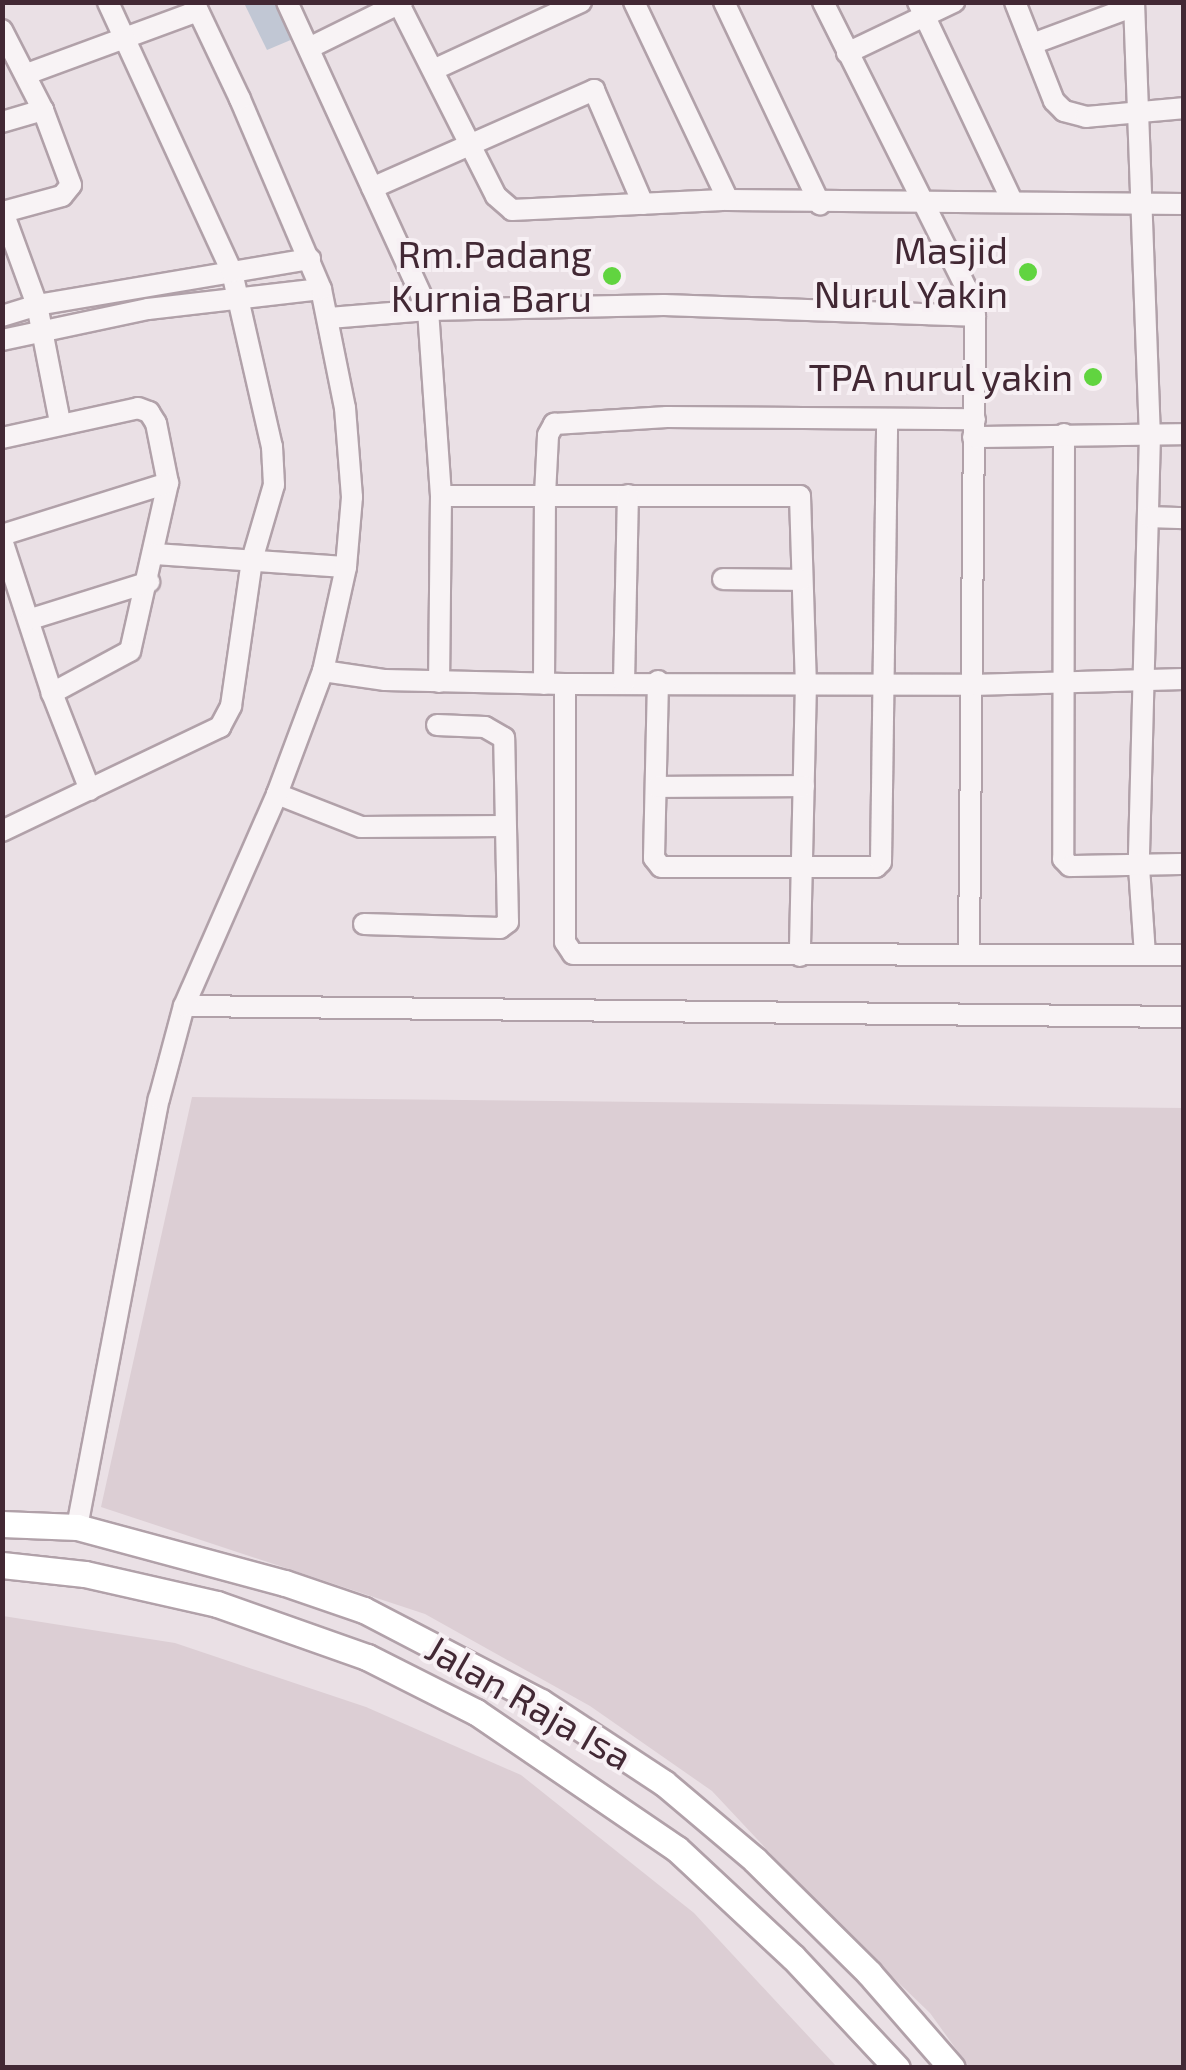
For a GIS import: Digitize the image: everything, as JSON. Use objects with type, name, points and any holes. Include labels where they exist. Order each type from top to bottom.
[{"type":"main road","name":"Jalan Raja Isa","points":[[2,1524],[77,1527],[222,1563],[364,1610],[541,1702],[664,1783],[755,1860],[869,1972],[952,2068]]},
{"type":"main road","name":"Jalan Raja Isa","points":[[2,1565],[85,1574],[217,1604],[367,1658],[476,1712],[676,1849],[793,1958],[897,2068]]},
{"type":"street","points":[[2,831],[212,733],[226,719],[252,560],[272,499],[274,472],[240,296],[108,2]]},
{"type":"street","points":[[286,2],[428,310],[441,496],[439,682]]},
{"type":"street","points":[[433,70],[581,2]]},
{"type":"street","points":[[634,2],[728,200]]},
{"type":"street","points":[[724,2],[820,204]]},
{"type":"street","points":[[823,2],[976,316],[969,955]]},
{"type":"street","points":[[847,53],[921,9],[954,2]]},
{"type":"street","points":[[1015,2],[1054,101],[1064,111],[1086,118],[1184,108]]},
{"type":"street","points":[[309,48],[400,3],[496,196],[512,210],[728,200],[820,204],[1012,200],[1184,204]]},
{"type":"street","points":[[1032,44],[1134,4],[1150,434],[1140,867],[1145,955]]},
{"type":"street","points":[[27,74],[196,7],[321,289],[345,408],[352,498],[346,568],[323,670],[277,794],[184,1006],[143,1164],[77,1527]]},
{"type":"street","points":[[921,9],[1012,200]]},
{"type":"street","points":[[2,30],[27,74],[71,185],[68,192],[2,212],[37,305],[60,422]]},
{"type":"street","points":[[372,188],[594,90],[642,204]]},
{"type":"street","points":[[2,122],[43,110]]},
{"type":"street","points":[[2,316],[37,305],[310,260]]},
{"type":"street","points":[[2,340],[240,296],[321,289]]},
{"type":"street","points":[[328,318],[428,310],[664,305],[976,316]]},
{"type":"street","points":[[2,438],[60,422],[138,408],[148,412],[156,423],[168,483],[149,582],[130,651],[52,693]]},
{"type":"street","points":[[1184,434],[1064,434],[887,419],[561,420],[548,434],[545,496],[565,942],[569,950],[579,956],[1184,955]]},
{"type":"street","points":[[658,681],[654,858],[661,867],[876,867],[881,862],[887,419]]},
{"type":"street","points":[[1064,434],[1063,859],[1070,866],[1184,864]]},
{"type":"street","points":[[90,790],[52,693],[31,618],[10,582],[2,538],[168,483]]},
{"type":"street","points":[[624,683],[628,495]]},
{"type":"street","points":[[441,496],[800,496],[806,682],[800,956]]},
{"type":"street","points":[[1149,517],[1184,518]]},
{"type":"street","points":[[154,554],[346,568]]},
{"type":"street","points":[[722,579],[801,580]]},
{"type":"street","points":[[31,618],[149,582]]},
{"type":"street","points":[[323,670],[439,682],[555,684],[972,684],[1184,679]]},
{"type":"street","points":[[364,924],[506,924],[510,918],[504,738],[485,727],[437,725]]},
{"type":"street","points":[[657,787],[804,786]]},
{"type":"street","points":[[277,794],[361,827],[504,826]]},
{"type":"street","points":[[184,1006],[1184,1017]]},
{"type":"shaded area","points":[[244,3],[275,3],[293,39],[267,50]]},
{"type":"shaded area","points":[[192,1097],[1183,1108],[1183,2067],[969,2067],[930,2013],[829,1916],[712,1791],[590,1706],[425,1614],[101,1507]]},
{"type":"shaded area","points":[[3,1616],[175,1643],[366,1707],[521,1775],[694,1913],[837,2067],[3,2067]]},
{"type":"place","name":"Masjid Nurul Yakin","points":[[1028,272]]},
{"type":"place","name":"Rm.Padang Kurnia Baru","points":[[612,276]]},
{"type":"place","name":"TPA nurul yakin","points":[[1093,377]]}]
